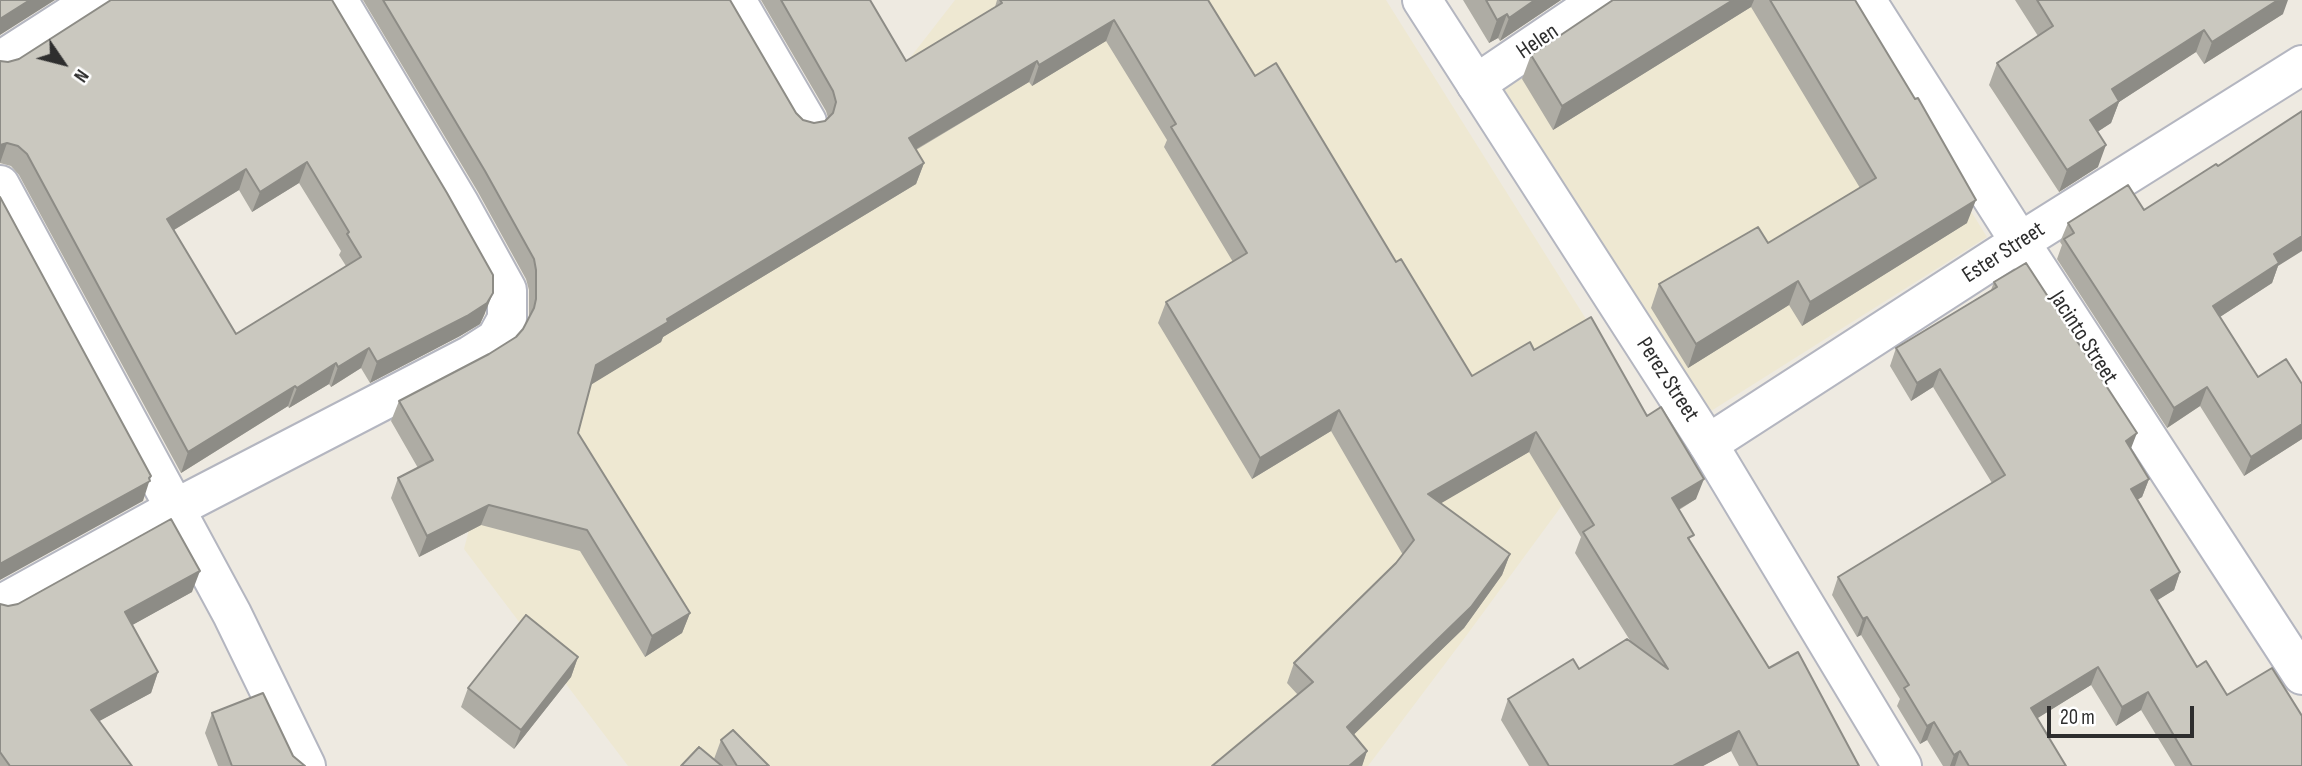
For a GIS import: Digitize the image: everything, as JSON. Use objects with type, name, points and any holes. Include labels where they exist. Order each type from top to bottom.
[{"type":"street","points":[[0,61],[95,0]]},
{"type":"street","points":[[0,605],[174,509],[471,355],[496,339],[508,319],[507,290],[459,203],[338,0]]},
{"type":"street","points":[[736,0],[807,122]]},
{"type":"street","name":"Perez Street","points":[[1422,0],[1708,444],[1902,766]]},
{"type":"street","name":"Helen","points":[[1476,84],[1600,0]]},
{"type":"street","name":"Jacinto Street","points":[[1867,0],[2020,242],[2302,675]]},
{"type":"street","name":"Ester Street","points":[[1708,444],[2020,242],[2302,65]]},
{"type":"street","points":[[0,186],[232,614],[306,766]]},
{"type":"shaded area","points":[[955,0],[1386,0],[1638,402],[1368,766],[628,766],[464,549],[519,338],[868,112]]},
{"type":"shaded area","points":[[1621,0],[1839,0],[1987,237],[1711,411],[1476,84]]},
{"type":"building","points":[[0,0],[30,0],[0,19]]},
{"type":"building","points":[[111,0],[332,0],[493,275],[493,293],[487,303],[467,316],[377,362],[369,348],[338,367],[336,363],[188,452],[27,154],[18,146],[7,143],[0,145],[0,61],[19,59]],"holes":[[[307,162],[349,232],[347,234],[361,257],[236,334],[167,219],[246,169],[260,192]]]},
{"type":"building","points":[[383,0],[730,0],[796,113],[803,120],[814,123],[825,121],[833,113],[836,102],[833,91],[781,0],[870,0],[906,61],[1002,3],[1000,0],[1208,0],[1255,76],[1276,63],[1396,262],[1401,259],[1472,376],[1530,342],[1534,350],[1591,317],[1647,416],[1661,407],[1704,479],[1672,498],[1694,535],[1688,538],[1769,668],[1798,652],[1859,766],[1758,766],[1739,731],[1673,766],[1549,766],[1508,699],[1573,659],[1579,669],[1627,639],[1668,669],[1583,532],[1594,525],[1536,432],[1428,494],[1510,554],[1471,607],[1347,727],[1367,751],[1349,766],[1212,766],[1313,682],[1294,663],[1396,563],[1414,540],[1339,410],[1260,458],[1166,302],[1247,253],[1171,127],[1176,124],[1114,20],[1039,65],[1037,61],[909,138],[924,163],[596,365],[578,433],[690,613],[652,636],[587,530],[489,505],[427,536],[398,478],[433,460],[399,401],[516,337],[534,308],[536,270],[534,259],[485,171]]},
{"type":"building","points":[[1486,0],[1535,0],[1509,18],[1507,14],[1497,20]]},
{"type":"building","points":[[1613,0],[1733,0],[1562,106],[1531,55]]},
{"type":"building","points":[[1770,0],[1855,0],[1915,99],[1918,98],[1976,200],[1810,302],[1798,281],[1696,344],[1659,284],[1758,227],[1768,243],[1876,178]]},
{"type":"building","points":[[2037,0],[2278,0],[2212,42],[2204,30],[2112,89],[2119,101],[2090,120],[2106,145],[2067,170],[1997,63],[2053,26]]},
{"type":"building","points":[[2302,111],[2302,236],[2274,254],[2279,263],[2213,306],[2258,377],[2286,359],[2302,384],[2302,424],[2251,457],[2207,387],[2174,408],[2064,239],[2074,233],[2068,223],[2128,185],[2144,210]]},
{"type":"building","points":[[0,197],[151,476],[150,481],[0,564]]},
{"type":"building","points":[[2026,263],[2137,433],[2126,441],[2149,479],[2131,489],[2180,572],[2151,590],[2197,667],[2206,661],[2227,695],[2272,668],[2302,716],[2302,766],[2192,766],[2148,692],[2122,707],[2098,667],[2031,708],[2066,766],[1969,766],[1960,751],[1954,755],[1934,722],[1927,726],[1904,688],[1909,685],[1867,617],[1863,619],[1838,577],[2005,475],[1940,369],[1917,383],[1896,348],[1997,287],[1994,282]]},
{"type":"building","points":[[171,519],[200,571],[125,612],[158,672],[91,710],[132,766],[10,766],[0,752],[0,604],[18,604]]},
{"type":"building","points":[[526,615],[578,657],[521,730],[468,688]]},
{"type":"building","points":[[263,693],[293,756],[305,766],[232,766],[212,713]]},
{"type":"building","points":[[733,730],[769,766],[737,766],[721,740]]},
{"type":"building","points":[[699,747],[722,766],[681,766]]}]
